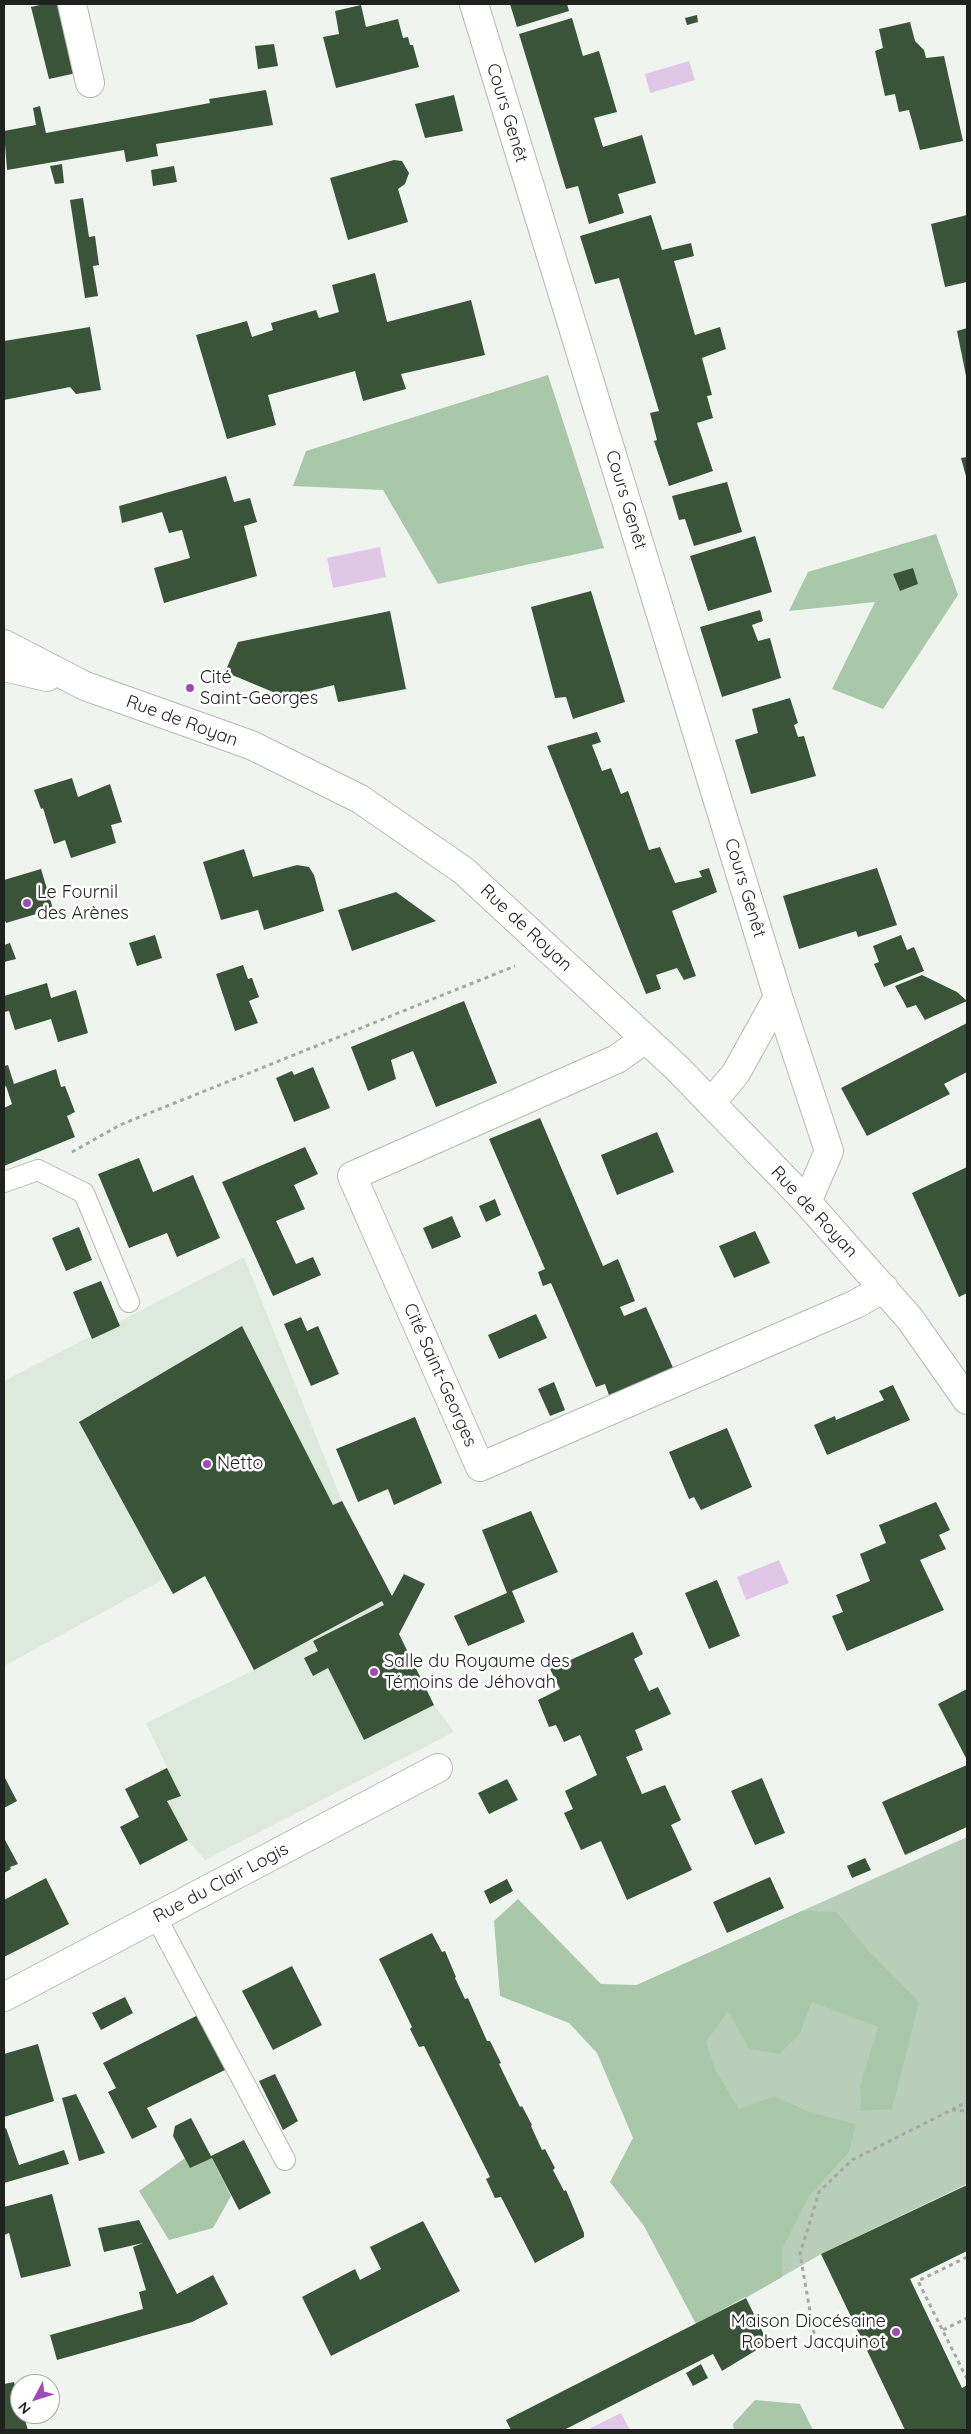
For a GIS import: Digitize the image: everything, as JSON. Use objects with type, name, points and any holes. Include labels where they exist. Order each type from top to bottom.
[{"type":"street","points":[[72,4],[90,82]]},
{"type":"street","name":"Cours Genêt","points":[[474,4],[778,997],[829,1151],[806,1202]]},
{"type":"street","name":"Rue de Royan","points":[[4,644],[85,686]]},
{"type":"street","name":"Rue de Royan","points":[[4,667],[85,686],[251,745],[360,799],[464,870],[711,1103],[806,1202],[884,1288]]},
{"type":"street","points":[[711,1103],[736,1073],[778,997]]},
{"type":"street","name":"Cité Saint-Georges","points":[[645,1039],[617,1059],[352,1176],[480,1467],[856,1304],[884,1288]]},
{"type":"street","points":[[884,1288],[910,1319],[967,1400]]},
{"type":"street","name":"Rue du Clair Logis","points":[[4,1997],[438,1768]]},
{"type":"lane","points":[[4,1182],[38,1170],[84,1193],[129,1302]]},
{"type":"lane","points":[[156,1917],[285,2160]]},
{"type":"path","points":[[38,1170],[120,1125],[551,952]]},
{"type":"path","points":[[814,2334],[800,2254],[819,2192],[852,2160],[967,2102]]},
{"type":"path","points":[[951,2110],[967,2111]]},
{"type":"path","points":[[967,2257],[918,2281],[967,2380]]},
{"type":"path","points":[[943,2330],[967,2318]]},
{"type":"shaded area","points":[[689,61],[695,80],[650,93],[645,74]]},
{"type":"shaded area","points":[[380,547],[386,577],[333,588],[327,558]]},
{"type":"shaded area","points":[[244,1257],[342,1501],[391,1595],[404,1574],[425,1584],[399,1634],[434,1705],[454,1732],[205,1860],[188,1840],[167,1801],[180,1795],[146,1723],[254,1670],[205,1576],[173,1594],[164,1579],[4,1666],[4,1381]]},
{"type":"shaded area","points":[[779,1560],[789,1583],[746,1600],[737,1577]]},
{"type":"shaded area","points":[[621,2413],[630,2430],[587,2430]]},
{"type":"green space","points":[[548,375],[604,548],[438,584],[383,490],[293,486],[306,451]]},
{"type":"green space","points":[[936,534],[958,595],[883,709],[832,689],[875,602],[789,611],[808,572]]},
{"type":"green space","points":[[967,1837],[967,2184],[821,2254],[746,2298],[592,2005]]},
{"type":"green space","points":[[518,1899],[601,1984],[637,1985],[802,1911],[836,1912],[868,1950],[919,2002],[892,2109],[861,2111],[860,2086],[878,2027],[812,2002],[799,2035],[779,2054],[749,2049],[728,2011],[706,2042],[716,2071],[739,2109],[775,2096],[809,2112],[856,2124],[849,2152],[809,2196],[782,2249],[782,2277],[696,2324],[644,2226],[610,2182],[633,2138],[597,2053],[569,2023],[500,1996],[494,1921]]},
{"type":"green space","points":[[185,2158],[212,2158],[231,2196],[213,2228],[169,2240],[139,2191]]},
{"type":"green space","points":[[755,2400],[800,2404],[813,2430],[734,2430],[733,2424]]},
{"type":"building","points":[[44,4],[64,4],[81,72],[49,79],[31,7]]},
{"type":"building","points":[[510,4],[567,4],[569,11],[517,27]]},
{"type":"building","points":[[361,5],[366,27],[398,19],[403,38],[408,37],[410,45],[413,45],[419,67],[336,88],[323,37],[339,34],[335,11]]},
{"type":"building","points":[[697,15],[698,22],[687,25],[685,18]]},
{"type":"building","points":[[572,18],[583,56],[599,51],[617,112],[594,118],[603,147],[642,135],[656,183],[618,194],[624,213],[589,224],[578,186],[566,189],[519,34]]},
{"type":"building","points":[[910,22],[915,41],[924,50],[926,58],[944,56],[963,141],[920,150],[909,110],[899,112],[895,94],[885,96],[875,51],[883,48],[879,29]]},
{"type":"building","points":[[274,44],[278,66],[258,69],[255,46]]},
{"type":"building","points":[[266,90],[273,125],[156,144],[158,156],[126,162],[124,150],[7,170],[4,131],[36,125],[33,108],[40,106],[46,133],[210,103],[209,99]]},
{"type":"building","points":[[454,95],[463,131],[425,138],[415,104]]},
{"type":"building","points":[[394,160],[402,161],[409,173],[405,184],[398,189],[408,222],[348,240],[330,178]]},
{"type":"building","points":[[62,164],[64,183],[55,184],[50,166]]},
{"type":"building","points":[[174,166],[177,182],[153,186],[151,170]]},
{"type":"building","points":[[83,198],[89,237],[95,236],[99,265],[93,266],[98,296],[85,298],[70,200]]},
{"type":"building","points":[[651,215],[662,250],[691,243],[694,256],[674,261],[695,335],[720,327],[726,349],[702,358],[712,395],[707,396],[713,418],[697,423],[713,471],[669,486],[654,441],[657,440],[650,413],[659,411],[619,278],[595,284],[580,236]]},
{"type":"building","points":[[967,215],[967,282],[945,287],[931,224]]},
{"type":"building","points":[[375,273],[387,322],[471,300],[485,355],[401,374],[406,389],[363,401],[355,371],[268,395],[276,425],[227,439],[196,335],[247,321],[252,337],[273,330],[271,323],[316,310],[319,318],[339,312],[332,285]]},
{"type":"building","points":[[90,327],[101,390],[76,394],[70,387],[4,400],[4,341]]},
{"type":"building","points":[[967,328],[967,375],[966,376],[957,331]]},
{"type":"building","points":[[967,457],[967,480],[961,458]]},
{"type":"building","points":[[226,476],[234,502],[250,498],[257,522],[244,526],[257,576],[164,603],[154,568],[190,558],[182,530],[169,533],[162,512],[122,523],[119,506]]},
{"type":"building","points":[[727,482],[742,532],[694,546],[685,519],[679,520],[672,496]]},
{"type":"building","points":[[755,536],[772,592],[708,611],[690,556]]},
{"type":"building","points":[[913,568],[918,584],[900,591],[893,574]]},
{"type":"building","points":[[591,591],[625,702],[573,719],[566,697],[555,698],[531,607]]},
{"type":"building","points":[[760,610],[763,621],[752,625],[758,641],[770,638],[781,678],[722,697],[700,627]]},
{"type":"building","points":[[390,611],[406,689],[338,702],[334,685],[285,697],[225,672],[238,642]]},
{"type":"building","points":[[790,698],[798,723],[794,725],[798,737],[804,736],[816,776],[751,794],[735,740],[758,733],[752,709]]},
{"type":"building","points":[[597,732],[601,742],[592,745],[602,771],[611,768],[621,794],[628,791],[649,850],[660,847],[675,883],[702,877],[699,871],[709,868],[717,892],[672,911],[696,976],[684,980],[677,968],[656,975],[661,989],[646,994],[547,746]]},
{"type":"building","points":[[72,778],[78,797],[110,784],[122,822],[111,825],[116,843],[71,858],[65,840],[54,844],[43,808],[41,809],[34,790]]},
{"type":"building","points":[[244,849],[253,877],[297,865],[309,867],[314,875],[324,911],[264,930],[258,910],[221,920],[203,862]]},
{"type":"building","points":[[877,868],[897,925],[858,937],[856,931],[799,949],[783,896]]},
{"type":"building","name":"Le Fournil des Arènes","points":[[41,869],[53,909],[6,923],[4,918],[4,880]]},
{"type":"building","points":[[396,892],[436,921],[352,951],[338,910]]},
{"type":"building","points":[[155,935],[162,958],[137,966],[129,943]]},
{"type":"building","points":[[901,935],[907,950],[914,947],[924,971],[884,987],[874,964],[879,962],[873,946]]},
{"type":"building","points":[[10,943],[16,959],[4,962],[4,945]]},
{"type":"building","points":[[243,965],[248,979],[252,978],[259,997],[249,1001],[258,1023],[235,1031],[216,974]]},
{"type":"building","points":[[922,975],[957,992],[967,1001],[925,1020],[916,1005],[907,1008],[895,986]]},
{"type":"building","points":[[47,983],[51,998],[76,990],[88,1033],[58,1042],[51,1019],[15,1030],[9,1011],[4,1012],[4,996]]},
{"type":"building","points":[[464,1001],[497,1083],[436,1107],[413,1051],[391,1060],[396,1079],[368,1091],[351,1047]]},
{"type":"building","points":[[967,1023],[967,1072],[944,1084],[950,1094],[867,1136],[841,1088]]},
{"type":"building","points":[[8,1065],[14,1084],[56,1069],[61,1087],[65,1086],[75,1112],[67,1116],[75,1137],[4,1166],[4,1108],[12,1104],[6,1086],[4,1087],[4,1066]]},
{"type":"building","points":[[313,1067],[330,1108],[294,1122],[276,1078],[292,1071],[294,1075]]},
{"type":"building","points":[[540,1118],[603,1266],[618,1259],[635,1301],[620,1307],[624,1316],[646,1307],[674,1370],[610,1398],[605,1384],[596,1387],[551,1283],[543,1286],[538,1272],[545,1269],[489,1139]]},
{"type":"building","points":[[657,1132],[674,1172],[617,1195],[601,1155]]},
{"type":"building","points":[[305,1147],[318,1174],[294,1185],[305,1209],[276,1221],[296,1264],[313,1257],[321,1275],[273,1296],[222,1182]]},
{"type":"building","points":[[139,1158],[153,1192],[193,1175],[220,1238],[177,1257],[167,1233],[129,1248],[98,1174]]},
{"type":"building","points":[[967,1167],[967,1293],[959,1297],[912,1193]]},
{"type":"building","points":[[495,1199],[501,1215],[486,1222],[479,1206]]},
{"type":"building","points":[[452,1216],[461,1237],[432,1249],[423,1228]]},
{"type":"building","points":[[79,1227],[92,1260],[66,1271],[52,1238]]},
{"type":"building","points":[[755,1231],[770,1263],[734,1278],[719,1246]]},
{"type":"building","points":[[101,1281],[120,1326],[92,1339],[73,1292]]},
{"type":"building","points":[[536,1314],[547,1338],[499,1359],[488,1335]]},
{"type":"building","points":[[301,1317],[307,1331],[318,1326],[339,1374],[311,1386],[284,1324]]},
{"type":"building","points":[[242,1326],[333,1505],[342,1501],[392,1596],[404,1574],[425,1584],[399,1634],[434,1705],[364,1740],[328,1668],[313,1676],[304,1658],[318,1651],[313,1641],[384,1605],[382,1601],[254,1670],[205,1576],[173,1594],[79,1422]]},
{"type":"building","points":[[554,1382],[565,1410],[550,1416],[538,1389]]},
{"type":"building","points":[[893,1385],[910,1420],[827,1455],[814,1425],[835,1416],[836,1420],[884,1400],[879,1391]]},
{"type":"building","points":[[415,1417],[442,1483],[394,1505],[388,1489],[358,1502],[336,1449]]},
{"type":"building","points":[[727,1428],[752,1487],[701,1510],[694,1497],[689,1499],[669,1452]]},
{"type":"building","points":[[936,1502],[950,1530],[939,1535],[946,1549],[920,1560],[944,1610],[847,1651],[832,1616],[843,1612],[836,1595],[870,1581],[860,1554],[886,1543],[879,1525]]},
{"type":"building","points":[[531,1511],[558,1572],[512,1591],[525,1622],[468,1646],[454,1616],[507,1593],[482,1530]]},
{"type":"building","points":[[717,1580],[740,1636],[709,1649],[685,1593]]},
{"type":"building","points":[[633,1632],[643,1654],[634,1659],[649,1691],[658,1687],[671,1714],[635,1730],[643,1750],[626,1757],[642,1794],[665,1785],[681,1820],[671,1825],[692,1870],[627,1900],[601,1841],[581,1850],[564,1813],[573,1809],[565,1791],[597,1775],[580,1735],[564,1742],[556,1725],[549,1727],[538,1700],[560,1689],[550,1669]]},
{"type":"building","points":[[967,1689],[967,1760],[938,1704]]},
{"type":"building","points":[[967,1765],[967,1827],[905,1855],[882,1802]]},
{"type":"building","points":[[167,1768],[181,1796],[167,1801],[188,1840],[140,1865],[120,1827],[139,1817],[125,1789]]},
{"type":"building","points":[[4,1776],[17,1801],[4,1808]]},
{"type":"building","points":[[762,1778],[785,1833],[755,1845],[731,1791]]},
{"type":"building","points":[[507,1779],[518,1800],[489,1814],[478,1793]]},
{"type":"building","points":[[4,1838],[18,1864],[10,1867],[11,1869],[4,1873]]},
{"type":"building","points":[[865,1858],[871,1870],[852,1878],[847,1866]]},
{"type":"building","points":[[770,1877],[784,1908],[727,1933],[713,1902]]},
{"type":"building","points":[[46,1878],[69,1924],[4,1957],[4,1900]]},
{"type":"building","points":[[507,1879],[513,1891],[490,1904],[484,1891]]},
{"type":"building","points":[[432,1933],[442,1952],[445,1951],[465,1999],[468,1998],[487,2041],[490,2041],[501,2063],[499,2064],[520,2107],[522,2106],[532,2125],[542,2150],[545,2149],[555,2168],[553,2170],[564,2191],[566,2190],[584,2233],[584,2237],[535,2263],[501,2197],[495,2198],[486,2179],[490,2177],[424,2046],[419,2047],[410,2029],[412,2027],[379,1959]]},
{"type":"building","points":[[292,1966],[322,2025],[273,2050],[242,1991]]},
{"type":"building","points":[[125,1997],[133,2013],[101,2030],[92,2013]]},
{"type":"building","points":[[202,2013],[229,2068],[147,2108],[157,2127],[132,2139],[108,2092],[116,2088],[103,2063]]},
{"type":"building","points":[[38,2044],[54,2101],[4,2117],[4,2054]]},
{"type":"building","points":[[275,2074],[298,2121],[283,2130],[259,2081]]},
{"type":"building","points":[[76,2094],[105,2153],[79,2161],[62,2098]]},
{"type":"building","points":[[191,2118],[211,2156],[244,2140],[271,2193],[239,2210],[212,2158],[190,2168],[173,2136],[175,2126]]},
{"type":"building","points":[[6,2128],[19,2165],[64,2150],[69,2164],[4,2183],[4,2129]]},
{"type":"building","name":"Maison Diocésaine Robert Jacquinot","points":[[967,2185],[967,2251],[910,2279],[962,2388],[967,2385],[967,2430],[905,2430],[821,2254]]},
{"type":"building","points":[[52,2194],[71,2266],[21,2278],[9,2233],[4,2235],[4,2207]]},
{"type":"building","points":[[139,2220],[177,2294],[213,2275],[228,2304],[192,2322],[57,2360],[50,2335],[143,2309],[139,2292],[146,2290],[133,2247],[143,2243],[104,2252],[98,2228]]},
{"type":"building","points":[[423,2221],[460,2291],[331,2356],[302,2297],[355,2269],[360,2280],[381,2269],[370,2247]]},
{"type":"building","points":[[746,2298],[768,2343],[722,2371],[713,2354],[564,2430],[511,2430],[506,2420]]},
{"type":"building","points":[[701,2364],[708,2378],[693,2386],[686,2373]]},
{"type":"building","points":[[10,2383],[10,2424],[26,2424],[28,2430],[4,2430],[4,2384]]},
{"type":"place","name":"Cité Saint-Georges","points":[[190,688]]},
{"type":"place","name":"Le Fournil des Arènes","points":[[27,903]]},
{"type":"place","name":"Netto","points":[[207,1464]]},
{"type":"place","name":"Salle du Royaume des Témoins de Jéhovah","points":[[374,1672]]},
{"type":"place","name":"Maison Diocésaine Robert Jacquinot","points":[[896,2332]]}]
